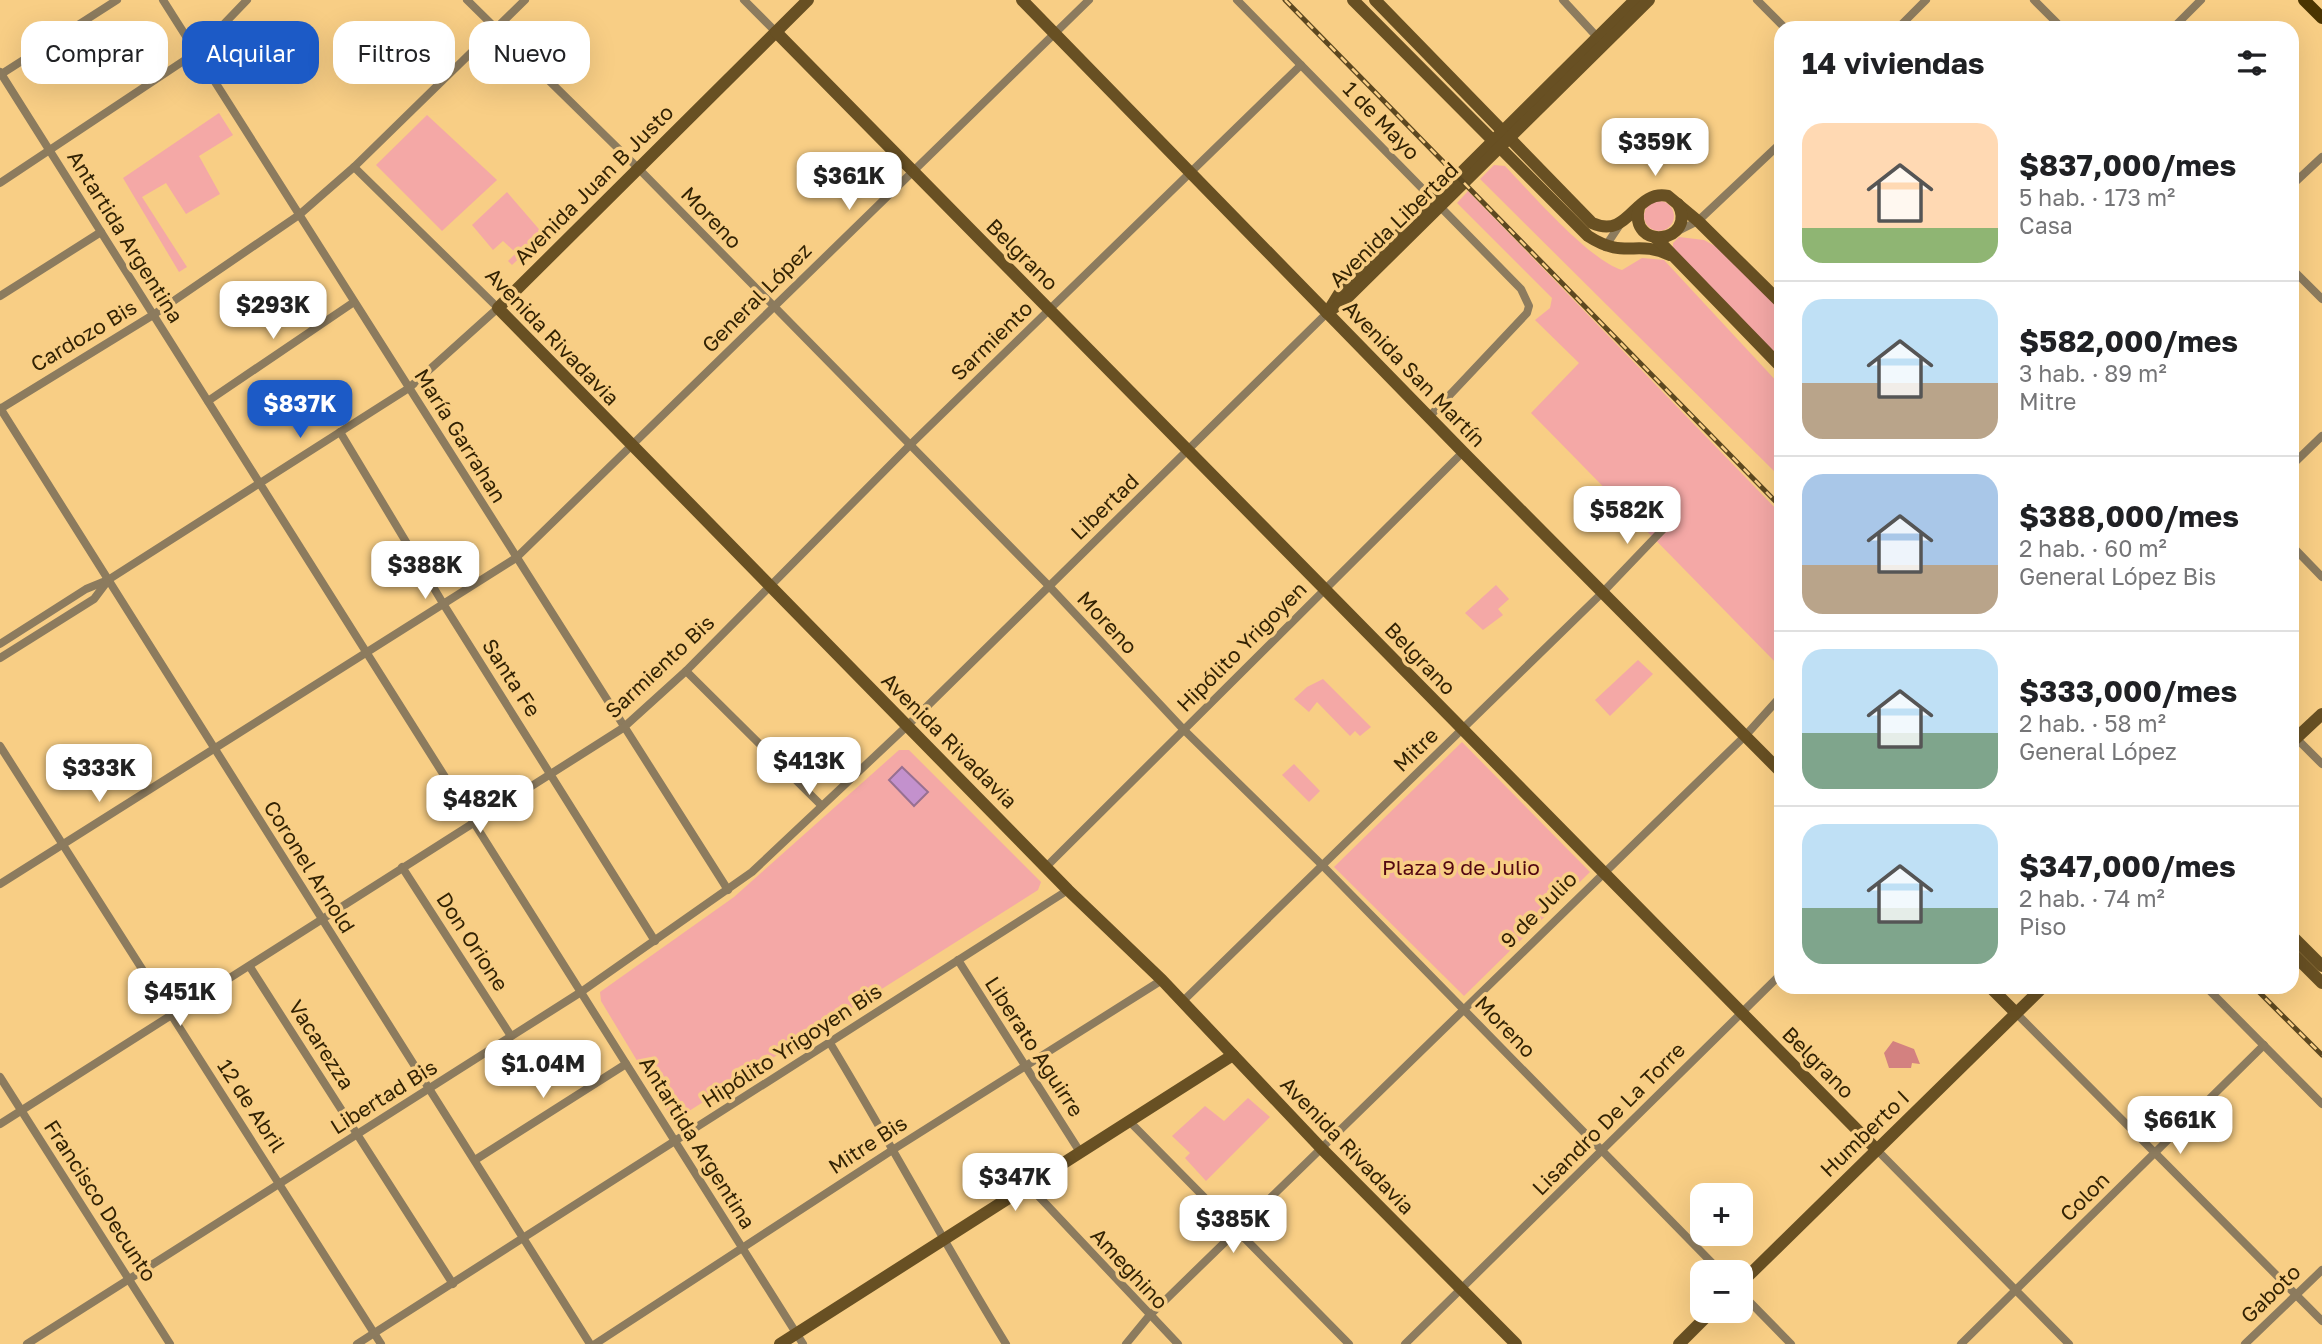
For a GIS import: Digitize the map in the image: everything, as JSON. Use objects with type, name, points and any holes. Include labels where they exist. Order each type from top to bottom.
[{"type":"main road","name":"Avenida Juan B Justo","points":[[498,309],[637,167],[807,0]]},
{"type":"main road","name":"Avenida San Martín","points":[[1022,0],[1462,452],[1774,765]]},
{"type":"main road","points":[[1375,0],[1592,223],[1603,228],[1614,227],[1650,197],[1657,194],[1668,196],[1698,221],[1774,296]]},
{"type":"main road","name":"Avenida Libertad","points":[[1601,41],[1635,0]]},
{"type":"main road","name":"Avenida Libertad","points":[[1327,313],[1345,300],[1437,203],[1601,41],[1649,0]]},
{"type":"main road","points":[[2304,0],[2322,18]]},
{"type":"main road","points":[[1359,2],[1495,145],[1588,236],[1604,247],[1654,248],[1670,255]]},
{"type":"main road","name":"Belgrano","points":[[776,32],[1877,1150]]},
{"type":"main road","points":[[1634,249],[1655,238],[1673,234],[1681,216],[1677,203]]},
{"type":"main road","points":[[1639,207],[1638,222],[1642,229],[1655,238],[1774,360]]},
{"type":"main road","name":"Avenida Rivadavia","points":[[498,309],[1068,890],[1162,979],[1321,1148],[1516,1344]]},
{"type":"main road","points":[[2299,735],[2322,714]]},
{"type":"main road","points":[[2299,943],[2322,966]]},
{"type":"main road","points":[[2299,960],[2322,983]]},
{"type":"main road","points":[[1997,994],[2016,1013]]},
{"type":"main road","name":"Humberto I","points":[[1753,1271],[2036,994]]},
{"type":"main road","points":[[780,1344],[800,1339],[941,1240],[1233,1055]]},
{"type":"main road","points":[[1679,1344],[1700,1323]]},
{"type":"street","points":[[0,74],[117,0]]},
{"type":"street","name":"María Garrahan","points":[[163,0],[182,29]]},
{"type":"street","points":[[227,21],[247,0]]},
{"type":"street","name":"Moreno","points":[[467,0],[487,21]]},
{"type":"street","name":"Cardozo Bis","points":[[504,21],[525,0]]},
{"type":"street","name":"Belgrano","points":[[744,0],[776,32]]},
{"type":"street","name":"General López","points":[[214,748],[444,606],[516,558],[1089,0]]},
{"type":"street","name":"1 de Mayo","points":[[1237,0],[1437,203],[1527,299],[1527,313],[1429,417]]},
{"type":"street","points":[[1563,0],[1601,41]]},
{"type":"street","points":[[1757,0],[1778,21]]},
{"type":"street","points":[[1905,21],[1926,0]]},
{"type":"street","points":[[2034,0],[2055,21]]},
{"type":"street","points":[[2180,21],[2201,0]]},
{"type":"street","name":"Cardozo Bis","points":[[0,409],[153,315],[299,215],[354,167],[469,55]]},
{"type":"street","points":[[0,183],[182,62]]},
{"type":"street","name":"Sarmiento","points":[[769,586],[1301,65]]},
{"type":"street","name":"Antartida Argentina","points":[[0,74],[800,1339]]},
{"type":"street","name":"María Garrahan","points":[[217,84],[728,890]]},
{"type":"street","name":"Moreno","points":[[551,84],[637,167],[1049,586],[1184,730],[1322,866],[1709,1260]]},
{"type":"street","points":[[1673,234],[1698,221],[1774,150]]},
{"type":"street","points":[[2299,178],[2322,157]]},
{"type":"street","name":"Avenida Rivadavia","points":[[354,167],[498,309]]},
{"type":"street","points":[[1604,247],[1623,220]]},
{"type":"street","points":[[0,296],[101,232]]},
{"type":"street","points":[[2299,275],[2322,299]]},
{"type":"street","points":[[208,401],[355,302]]},
{"type":"street","points":[[0,644],[86,589],[108,580],[409,388],[498,309]]},
{"type":"street","name":"Libertad","points":[[907,726],[1327,313]]},
{"type":"street","name":"Coronel Arnold","points":[[0,409],[321,920],[593,1344]]},
{"type":"street","name":"Santa Fe","points":[[340,432],[444,606],[655,941]]},
{"type":"street","points":[[2299,458],[2322,436]]},
{"type":"street","name":"Hipólito Yrigoyen","points":[[1046,867],[1462,452]]},
{"type":"street","name":"Mitre","points":[[1183,1001],[1603,592],[1671,521]]},
{"type":"street","points":[[2299,553],[2322,576]]},
{"type":"street","points":[[0,658],[94,599],[108,580]]},
{"type":"street","name":"Sarmiento Bis","points":[[0,1124],[623,728],[687,671],[769,586]]},
{"type":"street","points":[[687,671],[821,805]]},
{"type":"street","name":"9 de Julio","points":[[1126,1344],[1149,1317],[1237,1230],[1604,870],[1746,735],[1774,704]]},
{"type":"street","name":"Libertad Bis","points":[[27,1344],[581,992],[728,890],[752,872],[907,726]]},
{"type":"street","points":[[2299,744],[2322,764]]},
{"type":"street","name":"12 de Abril","points":[[0,746],[171,1016],[281,1183],[381,1344]]},
{"type":"street","points":[[0,884],[214,748]]},
{"type":"street","name":"Don Orione","points":[[402,867],[511,1036]]},
{"type":"street","name":"Hipólito Yrigoyen Bis","points":[[357,1344],[1068,890]]},
{"type":"street","name":"Liberato Aguirre","points":[[958,960],[1080,1152]]},
{"type":"street","name":"Vacarezza","points":[[250,967],[453,1284]]},
{"type":"street","name":"Mitre Bis","points":[[593,1344],[1162,979]]},
{"type":"street","name":"Lisandro De La Torre","points":[[1405,1344],[1774,981]]},
{"type":"street","points":[[2213,994],[2322,1104]]},
{"type":"street","points":[[2016,1013],[2322,1321]]},
{"type":"street","points":[[830,1043],[894,1149],[941,1240],[1006,1344]]},
{"type":"street","name":"Colon","points":[[1961,1344],[2264,1045]]},
{"type":"street","points":[[475,1160],[626,1064]]},
{"type":"street","name":"Francisco Decunto","points":[[0,1077],[170,1344]]},
{"type":"street","points":[[1129,1121],[1349,1344]]},
{"type":"street","name":"Belgrano","points":[[1877,1150],[2069,1344]]},
{"type":"street","name":"Ameghino","points":[[1028,1185],[1149,1317],[1178,1344]]},
{"type":"street","name":"Gaboto","points":[[2245,1344],[2322,1270]]},
{"type":"street","points":[[1753,1305],[1791,1344]]},
{"type":"green space","points":[[219,113],[233,135],[199,156],[220,194],[186,214],[166,183],[142,197],[187,267],[179,272],[123,178]]},
{"type":"green space","points":[[427,115],[497,180],[442,231],[376,165]]},
{"type":"green space","points":[[1494,165],[1505,166],[1577,240],[1609,264],[1622,270],[1642,258],[1664,260],[1774,378],[1774,471],[1480,179]]},
{"type":"green space","points":[[1468,191],[1774,507],[1774,661],[1531,413],[1579,363],[1535,320],[1550,308],[1552,298],[1457,203]]},
{"type":"green space","points":[[507,192],[544,235],[512,265],[508,261],[516,253],[503,241],[493,250],[472,225]]},
{"type":"green space","points":[[1659,201],[1670,205],[1674,216],[1670,227],[1659,231],[1648,227],[1644,216],[1648,205]]},
{"type":"green space","points":[[1679,237],[1704,240],[1717,247],[1774,304],[1774,355],[1673,251],[1673,243]]},
{"type":"green space","points":[[1496,585],[1509,599],[1498,609],[1503,615],[1483,630],[1465,613]]},
{"type":"green space","points":[[1638,660],[1653,674],[1610,716],[1595,700]]},
{"type":"green space","points":[[1323,679],[1371,727],[1360,736],[1355,731],[1350,736],[1317,702],[1309,712],[1294,699],[1307,687]]},
{"type":"green space","name":"Plaza 9 de Julio","points":[[1462,742],[1590,872],[1464,996],[1334,867]]},
{"type":"green space","points":[[899,750],[909,750],[1041,882],[1038,890],[678,1118],[671,1117],[601,1001],[600,992],[734,897]]},
{"type":"green space","points":[[1294,764],[1320,791],[1309,802],[1282,775]]},
{"type":"green space","points":[[1248,1098],[1270,1117],[1206,1181],[1185,1158],[1190,1153],[1172,1136],[1205,1106],[1224,1121]]},
{"type":"shaded area","points":[[902,767],[928,792],[914,806],[889,780]]},
{"type":"shaded area","points":[[1893,1041],[1914,1049],[1920,1064],[1912,1063],[1911,1068],[1889,1068],[1884,1053]]},
{"type":"railway","points":[[1285,0],[1774,500]]},
{"type":"railway","points":[[2261,994],[2322,1055]]}]
